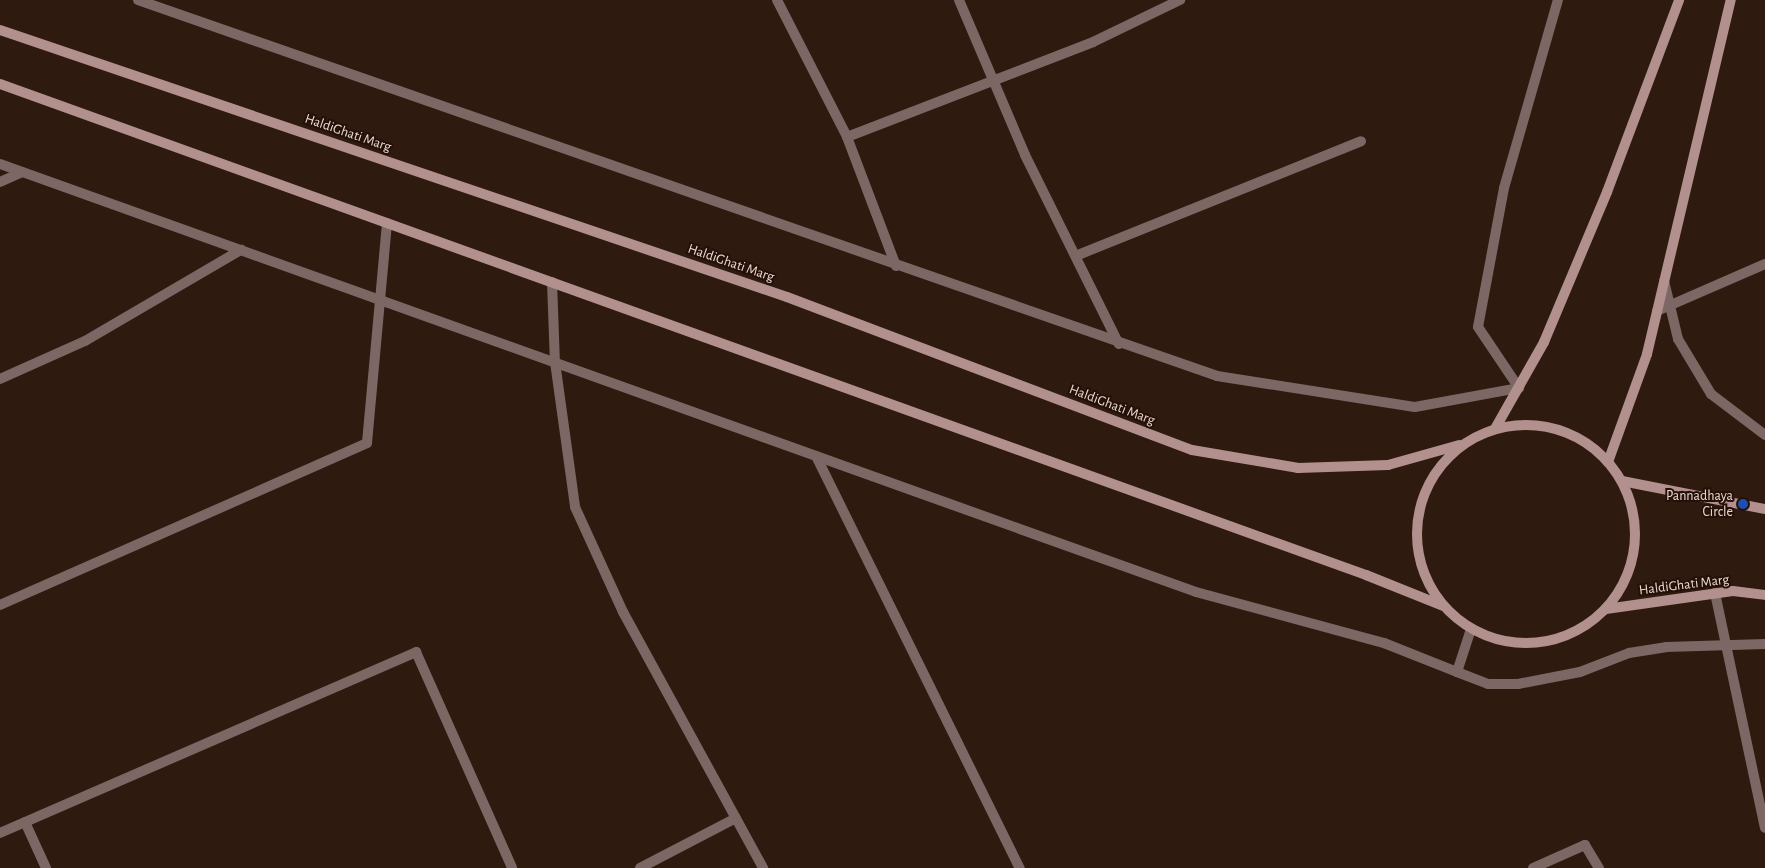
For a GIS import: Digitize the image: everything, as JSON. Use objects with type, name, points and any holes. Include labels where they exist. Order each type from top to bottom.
[{"type":"street","points":[[138,0],[896,266],[1217,376],[1414,407],[1519,388]]},
{"type":"street","points":[[777,0],[847,136],[896,266]]},
{"type":"street","points":[[959,0],[1025,154],[1078,255],[1120,344]]},
{"type":"street","points":[[847,136],[994,82],[1093,42],[1180,0]]},
{"type":"street","points":[[1519,388],[1478,327],[1504,188],[1558,0]]},
{"type":"street","points":[[1496,428],[1544,342],[1603,201],[1679,0]]},
{"type":"street","points":[[1608,462],[1647,354],[1731,0]]},
{"type":"street","name":"HaldiGhati Marg","points":[[0,30],[786,297],[1192,450],[1298,468],[1388,465],[1459,446]]},
{"type":"street","points":[[0,84],[1366,575],[1443,606],[1471,629],[1498,640],[1537,642],[1556,639],[1584,627],[1606,609],[1625,580],[1635,547],[1633,513],[1622,481],[1608,462],[1585,441],[1557,428],[1526,424],[1496,428],[1459,446],[1434,471],[1419,504],[1416,540],[1424,575],[1443,606]]},
{"type":"street","points":[[1078,255],[1361,141]]},
{"type":"street","points":[[0,164],[1196,592],[1384,643],[1488,684],[1518,684],[1580,672],[1629,653],[1666,647],[1727,647],[1765,644]]},
{"type":"street","points":[[0,182],[22,172]]},
{"type":"street","points":[[0,605],[367,443],[382,301],[387,223]]},
{"type":"street","points":[[0,379],[85,341],[241,250]]},
{"type":"street","points":[[1657,311],[1765,264]]},
{"type":"street","points":[[1664,281],[1678,339],[1711,394],[1765,435]]},
{"type":"street","points":[[552,282],[555,362],[575,507],[623,612],[763,868]]},
{"type":"street","points":[[816,456],[1020,868]]},
{"type":"street","points":[[1622,481],[1765,509]]},
{"type":"street","name":"HaldiGhati Marg","points":[[1606,609],[1733,591],[1765,595]]},
{"type":"street","points":[[1715,593],[1765,828]]},
{"type":"street","points":[[1456,672],[1471,629]]},
{"type":"street","points":[[0,833],[416,652],[512,868]]},
{"type":"street","points":[[640,868],[736,818]]},
{"type":"street","points":[[25,822],[46,868]]},
{"type":"street","points":[[1533,868],[1585,845],[1599,868]]},
{"type":"place","name":"Pannadhaya Circle","points":[[1743,504]]}]
